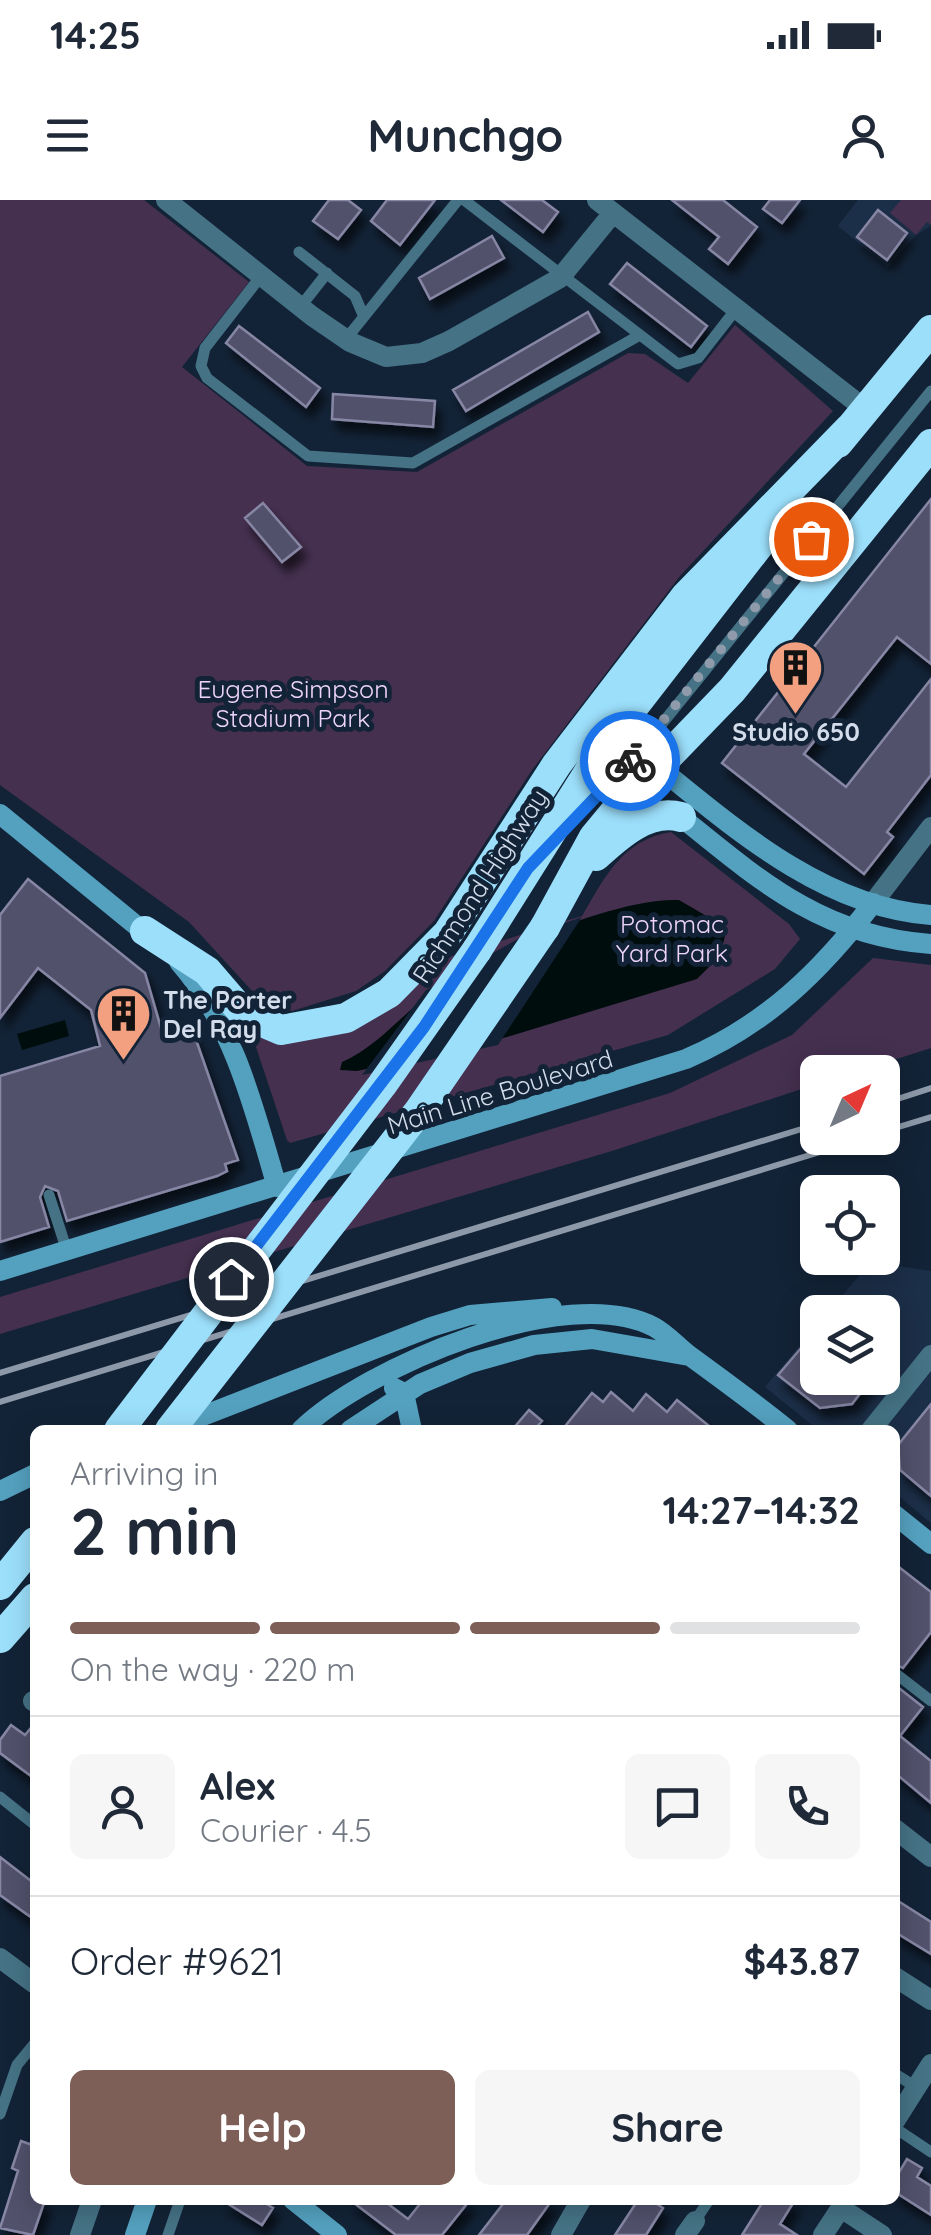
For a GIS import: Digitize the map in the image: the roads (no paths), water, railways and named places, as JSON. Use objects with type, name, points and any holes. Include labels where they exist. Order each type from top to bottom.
[{"type":"highway","name":"Richmond Highway","points":[[123,1425],[382,1085],[477,950],[614,732],[931,330]]},
{"type":"highway","points":[[144,932],[207,971],[244,1014],[281,1030],[346,1018],[389,993],[448,933],[557,764],[684,598],[858,418]]},
{"type":"highway","points":[[172,1425],[419,1111],[545,928],[579,872],[594,837],[643,771],[732,690],[931,444]]},
{"type":"highway","points":[[579,872],[633,826],[674,812]]},
{"type":"highway","points":[[0,1585],[30,1548]]},
{"type":"highway","points":[[0,1638],[30,1604]]},
{"type":"street","points":[[166,200],[346,339],[386,356],[422,353],[562,275],[605,206],[737,308],[858,418]]},
{"type":"street","points":[[614,732],[643,771],[802,873],[872,903],[931,915]]},
{"type":"street","points":[[674,812],[788,900],[824,920],[931,944]]},
{"type":"street","points":[[0,814],[184,968],[218,1014],[277,1187]]},
{"type":"street","name":"Main Line Boulevard","points":[[0,1271],[655,1071],[716,1046],[781,1004],[854,928],[931,827]]},
{"type":"street","points":[[181,1425],[470,1316],[551,1308],[654,1327],[781,1425]]},
{"type":"street","points":[[307,1425],[337,1400],[375,1378],[467,1338],[594,1314]]},
{"type":"street","points":[[377,1423],[404,1393],[470,1362],[534,1345],[592,1340],[691,1357]]},
{"type":"street","points":[[875,1425],[931,1354]]},
{"type":"street","points":[[375,1378],[404,1393]]},
{"type":"street","points":[[375,1378],[377,1423]]},
{"type":"street","points":[[404,1393],[411,1425]]},
{"type":"street","points":[[0,1491],[30,1476]]},
{"type":"street","points":[[900,1519],[931,1544]]},
{"type":"street","points":[[900,1832],[931,1857]]},
{"type":"street","points":[[0,1958],[30,1980]]},
{"type":"street","points":[[900,1980],[931,2000]]},
{"type":"street","points":[[900,2115],[931,2064]]},
{"type":"street","points":[[80,2235],[90,2205]]},
{"type":"street","points":[[136,2235],[146,2205]]},
{"type":"street","points":[[562,2235],[577,2205]]},
{"type":"street","points":[[823,2235],[842,2205]]},
{"type":"street","points":[[844,2205],[882,2235]]},
{"type":"street","points":[[318,2208],[337,2235]]},
{"type":"lane","points":[[346,339],[461,200],[674,362],[689,364],[737,308]]},
{"type":"lane","points":[[299,252],[355,296],[364,317]]},
{"type":"lane","points":[[300,306],[326,273]]},
{"type":"lane","points":[[262,276],[205,348],[201,366],[208,378],[311,456],[417,462],[640,335]]},
{"type":"lane","points":[[528,868],[643,771],[931,391]]},
{"type":"lane","points":[[49,1195],[67,1251]]},
{"type":"lane","points":[[900,1677],[931,1701]]},
{"type":"lane","points":[[0,1797],[30,1821]]},
{"type":"lane","points":[[0,2114],[17,2065],[30,2049]]},
{"type":"lane","points":[[900,2077],[916,2087]]},
{"type":"lane","points":[[900,2128],[931,2152]]},
{"type":"lane","points":[[168,2235],[178,2205]]},
{"type":"lane","points":[[690,2228],[706,2205]]},
{"type":"railway","points":[[900,1098],[931,1088]]},
{"type":"railway","points":[[900,1126],[931,1117]]},
{"type":"railway","points":[[0,1373],[800,1129]]},
{"type":"railway","points":[[0,1402],[810,1155]]},
{"type":"place","name":"Studio 650","points":[[796,716]]},
{"type":"place","name":"The Porter Del Ray","points":[[124,1063]]},
{"type":"park label","name":"Eugene Simpson Stadium Park","points":[[293,704]]},
{"type":"park label","name":"Potomac Yard Park","points":[[672,938]]}]
